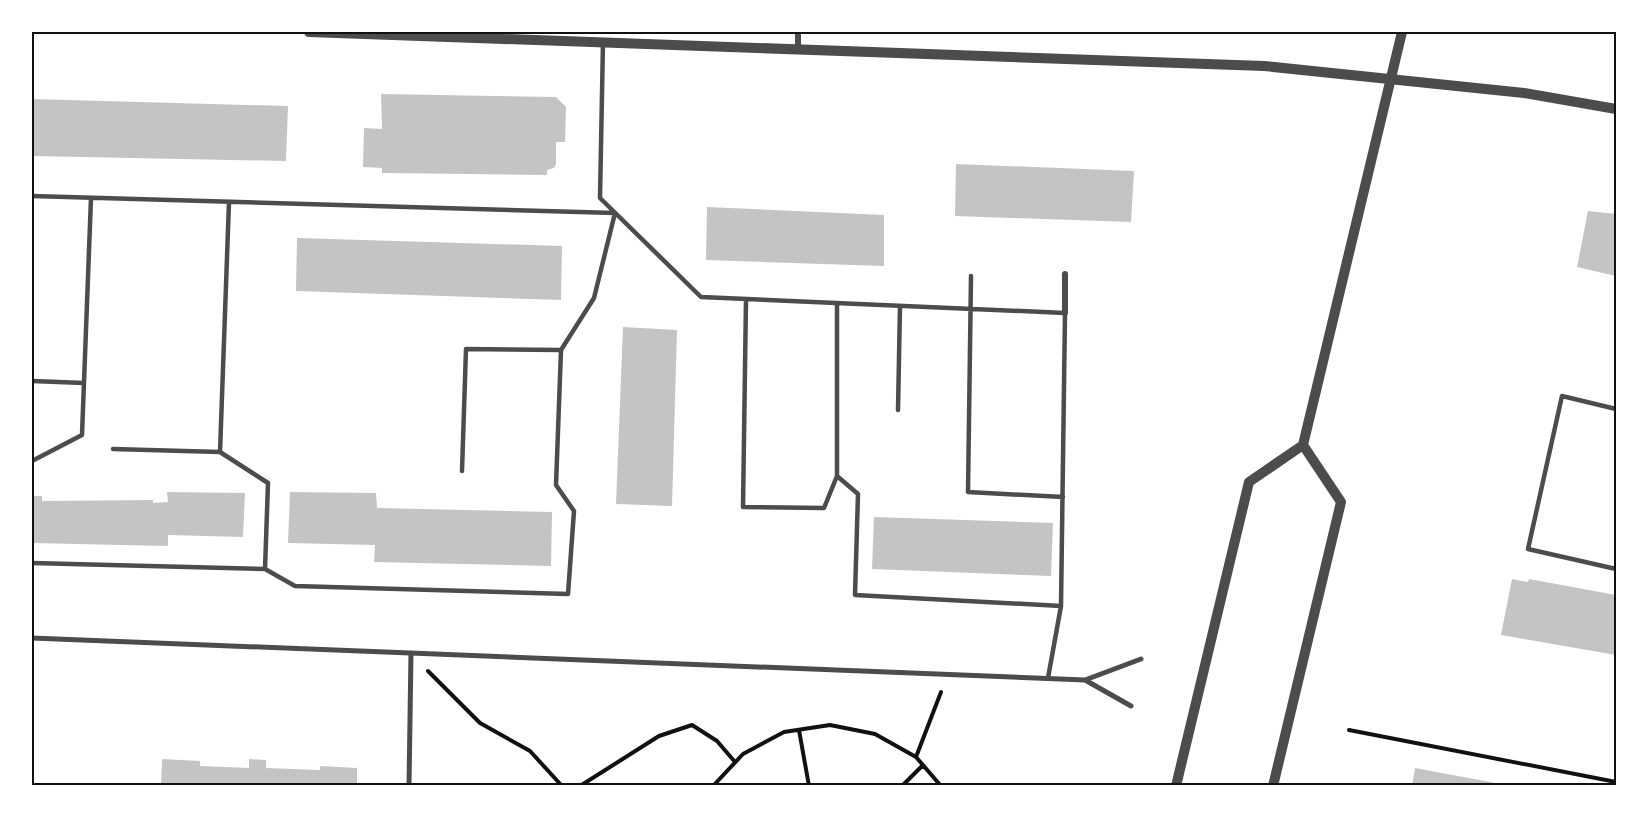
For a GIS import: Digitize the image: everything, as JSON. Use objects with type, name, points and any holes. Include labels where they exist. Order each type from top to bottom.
[{"type":"street","points":[[309,32],[1264,66],[1524,93],[1617,110]]},
{"type":"street","points":[[798,32],[798,49]]},
{"type":"street","points":[[1176,786],[1249,482],[1303,445],[1402,32]]},
{"type":"street","points":[[1065,274],[1065,313]]},
{"type":"street","points":[[1273,786],[1341,502],[1303,445]]},
{"type":"street","points":[[32,638],[1085,680],[1141,659]]},
{"type":"street","points":[[409,786],[411,653]]},
{"type":"street","points":[[1085,680],[1131,706]]},
{"type":"lane","points":[[603,42],[600,198],[701,297],[1065,313],[1061,606],[1048,678]]},
{"type":"lane","points":[[32,196],[615,213]]},
{"type":"lane","points":[[32,461],[82,435],[91,198]]},
{"type":"lane","points":[[220,452],[229,202]]},
{"type":"lane","points":[[32,563],[265,569],[295,586],[568,594],[574,511],[556,485],[561,350],[594,298],[615,213]]},
{"type":"lane","points":[[971,276],[968,492],[1064,497]]},
{"type":"lane","points":[[746,299],[743,507],[824,508],[837,476],[837,303]]},
{"type":"lane","points":[[898,410],[900,306]]},
{"type":"lane","points":[[462,471],[466,349],[561,350]]},
{"type":"lane","points":[[32,381],[84,382]]},
{"type":"lane","points":[[1617,409],[1562,396],[1528,549],[1617,569]]},
{"type":"lane","points":[[113,449],[220,452],[268,483],[265,569]]},
{"type":"lane","points":[[837,476],[858,494],[855,595],[1061,606]]},
{"type":"path","points":[[916,757],[948,674]]},
{"type":"path","points":[[446,690],[480,723],[530,751],[562,786]]},
{"type":"path","points":[[580,786],[659,736],[692,725],[717,741],[735,762]]},
{"type":"path","points":[[713,786],[743,754],[784,732],[830,725],[875,734],[916,757],[941,786]]},
{"type":"path","points":[[798,730],[809,786]]},
{"type":"path","points":[[1349,730],[1617,782]]},
{"type":"path","points":[[902,786],[923,765]]},
{"type":"building","points":[[381,94],[556,97],[566,107],[565,142],[556,142],[556,164],[554,168],[547,170],[547,175],[382,173],[382,168],[363,167],[364,128],[382,129]]},
{"type":"building","points":[[32,99],[288,106],[286,161],[32,156]]},
{"type":"building","points":[[956,164],[1134,171],[1131,222],[955,216]]},
{"type":"building","points":[[707,207],[884,215],[884,266],[706,260]]},
{"type":"building","points":[[1588,211],[1616,214],[1616,276],[1577,267]]},
{"type":"building","points":[[297,238],[562,246],[561,300],[296,291]]},
{"type":"building","points":[[623,327],[677,330],[672,506],[616,504]]},
{"type":"building","points":[[167,492],[245,493],[243,537],[168,535],[168,546],[32,543],[32,496],[42,496],[42,501],[153,500],[153,503],[168,502]]},
{"type":"building","points":[[290,492],[376,493],[377,508],[552,512],[551,566],[374,562],[375,545],[288,543]]},
{"type":"building","points":[[874,517],[1053,523],[1051,576],[872,569]]},
{"type":"building","points":[[1512,579],[1528,582],[1529,579],[1616,595],[1616,655],[1501,635]]},
{"type":"building","points":[[162,759],[200,761],[200,766],[249,768],[249,759],[266,760],[266,768],[320,770],[320,766],[357,768],[357,786],[161,786]]},
{"type":"building","points":[[1415,768],[1501,784],[1501,786],[1412,786]]}]
